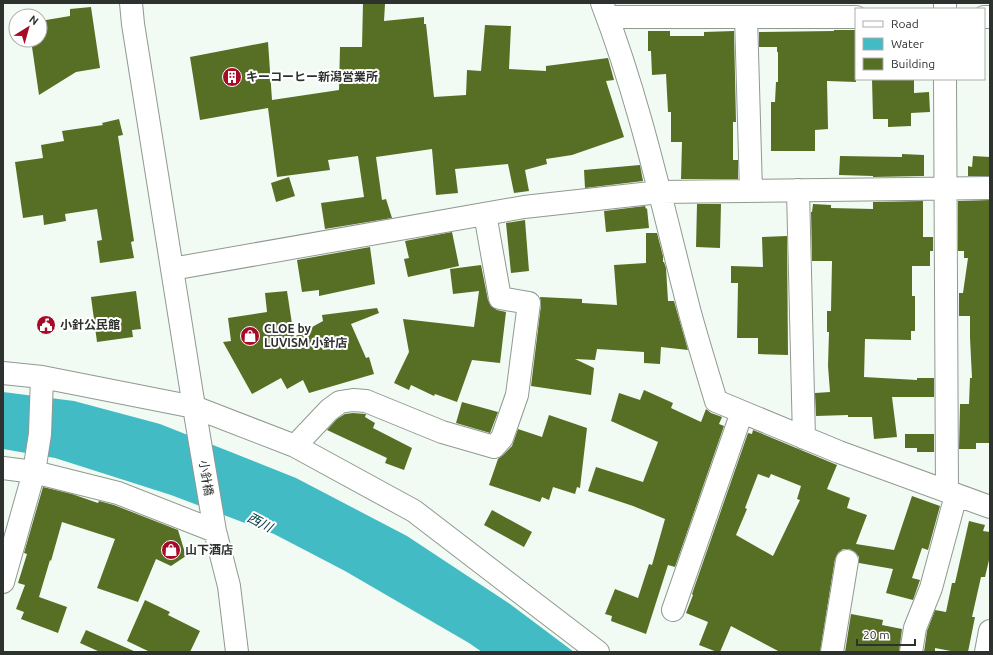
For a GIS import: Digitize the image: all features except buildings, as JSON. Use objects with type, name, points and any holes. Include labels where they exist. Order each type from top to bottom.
[{"type":"street","name":"小針橋","points":[[131,3],[134,32],[194,407],[214,528],[229,586],[237,652]]},
{"type":"street","points":[[855,17],[746,17],[722,10],[605,10],[647,141],[691,314],[716,401],[839,452],[990,507]]},
{"type":"street","points":[[746,17],[751,191]]},
{"type":"street","points":[[911,652],[915,628],[931,588],[952,493],[945,80]]},
{"type":"street","points":[[172,269],[524,207],[660,192],[990,188]]},
{"type":"street","points":[[798,190],[804,438]]},
{"type":"street","points":[[295,446],[329,410],[340,402],[353,400],[366,401],[442,432],[494,447],[502,438],[517,395],[529,303],[500,298],[486,214]]},
{"type":"street","points":[[3,373],[41,383],[194,407],[295,446],[414,511],[598,652]]},
{"type":"street","points":[[3,582],[34,472],[40,434],[41,383]]},
{"type":"street","points":[[673,610],[742,412]]},
{"type":"street","points":[[3,468],[34,472],[118,493],[214,528]]},
{"type":"street","points":[[832,652],[847,561]]},
{"type":"street","points":[[986,652],[990,631]]},
{"type":"water","name":"西川","points":[[3,392],[74,401],[160,424],[296,478],[407,536],[510,604],[574,652],[482,652],[345,571],[274,534],[171,495],[55,458],[3,449]]},
{"type":"place","name":"キーコーヒー新潟営業所","points":[[232,77]]},
{"type":"place","name":"小針公民館","points":[[46,325]]},
{"type":"place","name":"CLOE by LUVISM 小針店","points":[[250,336]]},
{"type":"place","name":"山下酒店","points":[[171,550]]}]
